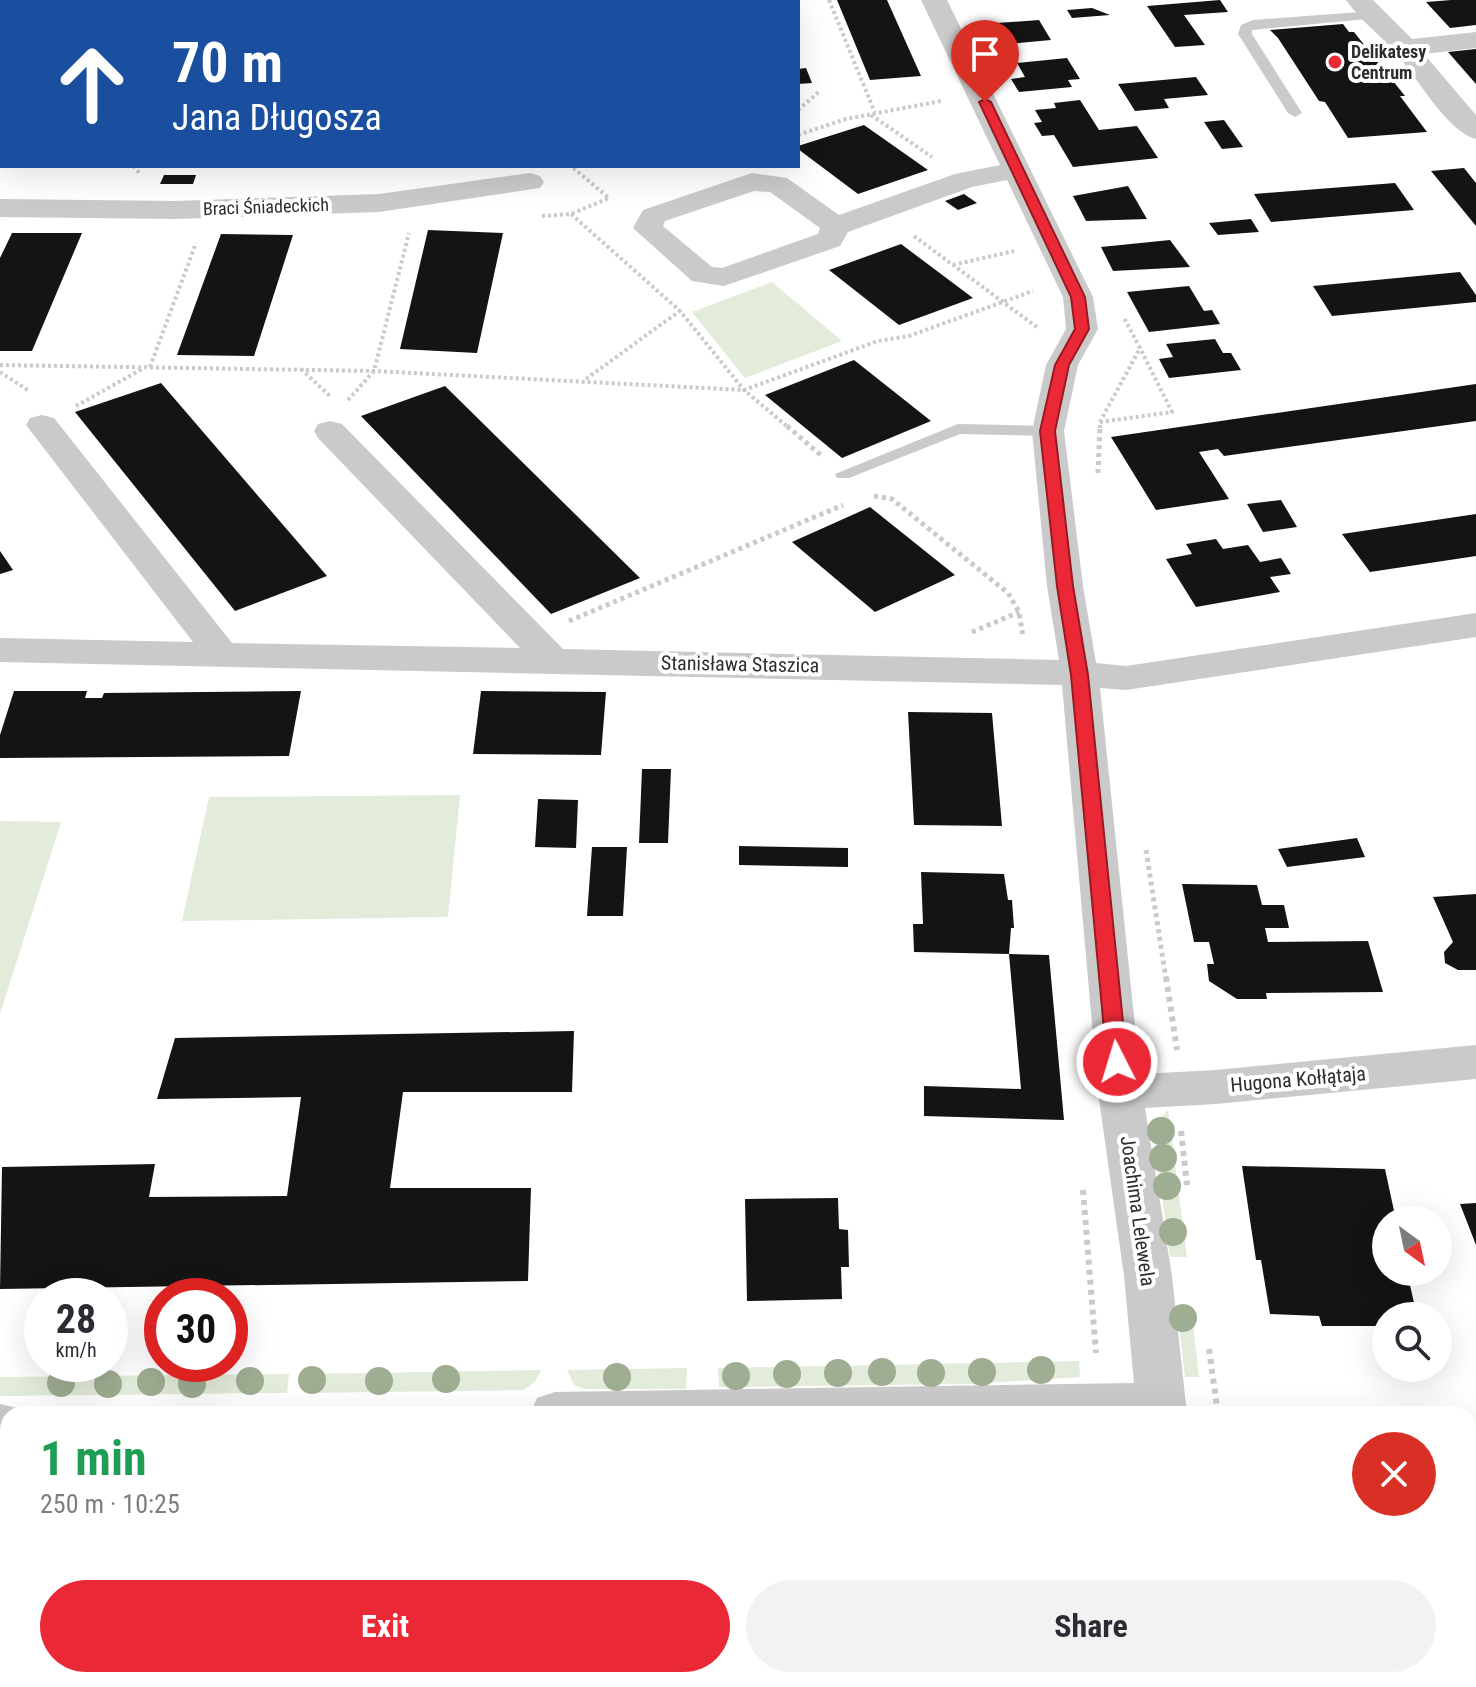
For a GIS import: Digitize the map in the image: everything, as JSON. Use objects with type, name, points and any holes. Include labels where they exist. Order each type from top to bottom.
[{"type":"street","name":"Joachima Lelewela","points":[[934,0],[1078,297],[1082,329],[1062,365],[1048,431],[1065,586],[1080,675],[1120,1092],[1148,1276],[1161,1406]]},
{"type":"street","points":[[1366,7],[1406,48],[1452,107],[1476,131]]},
{"type":"street","points":[[1406,48],[1476,40]]},
{"type":"street","points":[[836,226],[777,184],[752,182],[653,216],[648,228],[703,275],[724,277],[830,240],[836,226],[965,180],[1017,170]]},
{"type":"street","name":"Braci Śniadeckich","points":[[0,208],[175,210],[379,203],[530,182]]},
{"type":"street","points":[[336,419],[558,643]]},
{"type":"street","points":[[42,425],[221,653]]},
{"type":"street","name":"Stanisława Staszica","points":[[0,650],[221,653],[558,643],[1126,678],[1476,625]]},
{"type":"street","name":"Hugona Kołłątaja","points":[[1120,1092],[1176,1090],[1476,1062]]},
{"type":"lane","points":[[1295,113],[1245,34],[1246,28],[1253,24],[1366,7]]},
{"type":"lane","points":[[843,474],[958,429],[1048,431]]},
{"type":"path","points":[[829,0],[873,114],[965,180]]},
{"type":"path","points":[[800,108],[820,91]]},
{"type":"path","points":[[800,134],[873,114],[941,101]]},
{"type":"path","points":[[571,214],[609,198],[573,168]]},
{"type":"path","points":[[879,211],[1042,331],[1048,321]]},
{"type":"path","points":[[336,419],[374,371],[411,223]]},
{"type":"path","points":[[150,367],[197,241]]},
{"type":"path","points":[[953,265],[1027,249]]},
{"type":"path","points":[[585,380],[724,277]]},
{"type":"path","points":[[0,365],[374,371],[744,390],[878,341],[909,336],[1001,300],[1046,287]]},
{"type":"path","points":[[1100,422],[1172,412],[1140,348]]},
{"type":"path","points":[[1099,487],[1100,422],[1128,373]]},
{"type":"path","points":[[558,643],[570,619],[852,501]]},
{"type":"path","points":[[1145,845],[1177,1045],[1176,1090],[1188,1192]]},
{"type":"path","points":[[1208,1338],[1217,1406]]},
{"type":"green space","points":[[772,282],[842,341],[745,378],[692,312]]},
{"type":"green space","points":[[460,795],[448,917],[182,921],[209,797]]},
{"type":"green space","points":[[0,821],[61,822],[0,1014]]},
{"type":"green space","points":[[1168,1110],[1187,1257],[1170,1257],[1154,1134],[1156,1124]]},
{"type":"green space","points":[[1191,1307],[1199,1377],[1185,1377],[1177,1308]]},
{"type":"green space","points":[[1079,1361],[1080,1377],[973,1384],[719,1387],[718,1368]]},
{"type":"green space","points":[[687,1368],[686,1389],[584,1389],[574,1385],[567,1370]]},
{"type":"green space","points":[[541,1370],[535,1382],[523,1390],[305,1393],[308,1374]]},
{"type":"green space","points":[[248,1374],[289,1374],[287,1393],[0,1396],[0,1377],[24,1377],[24,1382],[128,1382],[128,1376],[144,1376],[144,1382],[248,1382]]},
{"type":"building","points":[[837,0],[887,0],[921,76],[870,80]]},
{"type":"building","points":[[1220,0],[1228,12],[1184,15],[1205,45],[1175,47],[1147,6]]},
{"type":"building","points":[[1476,0],[1476,25],[1450,28],[1426,2]]},
{"type":"building","points":[[1092,8],[1110,15],[1072,18],[1067,10]]},
{"type":"building","points":[[1039,20],[1051,40],[995,45],[983,24]]},
{"type":"building","name":"Delikatesy Centrum","points":[[1343,24],[1349,32],[1354,32],[1405,96],[1400,96],[1427,132],[1348,138],[1325,102],[1319,101],[1270,30]]},
{"type":"building","points":[[1476,49],[1476,84],[1448,52]]},
{"type":"building","points":[[1067,58],[1080,79],[1068,80],[1072,87],[1019,92],[1011,79],[1025,77],[1017,63]]},
{"type":"building","points":[[806,68],[812,83],[800,84],[800,69]]},
{"type":"building","points":[[1196,77],[1208,95],[1164,99],[1169,108],[1135,111],[1118,84]]},
{"type":"building","points":[[1080,100],[1099,130],[1137,126],[1158,158],[1073,167],[1054,135],[1042,136],[1034,123],[1042,122],[1035,110],[1056,108],[1054,103]]},
{"type":"building","points":[[1224,120],[1243,147],[1222,149],[1204,122]]},
{"type":"building","points":[[864,125],[928,170],[858,194],[800,150],[800,145]]},
{"type":"building","points":[[1464,168],[1476,183],[1476,226],[1431,171]]},
{"type":"building","points":[[164,175],[196,175],[193,184],[160,184]]},
{"type":"building","points":[[1395,183],[1414,210],[1271,222],[1254,194]]},
{"type":"building","points":[[1128,186],[1147,219],[1086,221],[1073,196]]},
{"type":"building","points":[[964,194],[977,203],[958,210],[945,201]]},
{"type":"building","points":[[1251,219],[1259,232],[1218,235],[1209,223]]},
{"type":"building","points":[[428,230],[503,233],[477,353],[400,349]]},
{"type":"building","points":[[12,233],[82,233],[32,351],[0,351],[0,258]]},
{"type":"building","points":[[221,234],[293,235],[254,356],[177,355]]},
{"type":"building","points":[[1170,240],[1190,267],[1113,271],[1101,247]]},
{"type":"building","points":[[901,244],[973,298],[899,325],[829,270]]},
{"type":"building","points":[[1460,272],[1476,295],[1476,302],[1332,316],[1313,286]]},
{"type":"building","points":[[1189,286],[1204,311],[1212,310],[1220,324],[1149,332],[1127,292]]},
{"type":"building","points":[[1215,339],[1223,353],[1231,353],[1241,370],[1169,378],[1159,359],[1173,357],[1166,344]]},
{"type":"building","points":[[854,360],[931,421],[842,458],[765,395]]},
{"type":"building","points":[[161,383],[327,576],[235,611],[75,412]]},
{"type":"building","points":[[1476,384],[1476,421],[1224,456],[1218,449],[1199,452],[1229,499],[1156,510],[1111,437]]},
{"type":"building","points":[[445,386],[640,578],[551,614],[361,416]]},
{"type":"building","points":[[1281,500],[1297,527],[1263,532],[1247,504]]},
{"type":"building","points":[[870,507],[955,575],[875,612],[792,542]]},
{"type":"building","points":[[1476,514],[1476,556],[1370,572],[1342,534]]},
{"type":"building","points":[[1216,539],[1223,549],[1248,545],[1260,562],[1281,558],[1291,574],[1270,577],[1280,592],[1196,607],[1166,559],[1192,554],[1186,544]]},
{"type":"building","points":[[0,551],[13,570],[0,574]]},
{"type":"building","points":[[14,691],[87,691],[85,698],[102,698],[104,693],[301,691],[289,756],[0,758],[0,735]]},
{"type":"building","points":[[481,691],[606,692],[601,755],[473,754]]},
{"type":"building","points":[[908,712],[992,713],[1002,826],[914,825]]},
{"type":"building","points":[[642,769],[671,769],[668,843],[639,843]]},
{"type":"building","points":[[538,799],[578,800],[576,848],[535,847]]},
{"type":"building","points":[[1357,838],[1365,857],[1287,867],[1278,849]]},
{"type":"building","points":[[739,846],[848,848],[848,867],[739,865]]},
{"type":"building","points":[[592,847],[627,847],[623,916],[587,916]]},
{"type":"building","points":[[921,872],[1004,874],[1008,900],[1012,900],[1014,928],[1011,928],[1009,954],[914,952],[913,924],[923,924]]},
{"type":"building","points":[[1182,884],[1257,885],[1262,905],[1284,905],[1289,928],[1265,928],[1268,942],[1368,941],[1383,992],[1266,993],[1267,999],[1237,999],[1209,981],[1207,964],[1214,964],[1209,942],[1194,942]]},
{"type":"building","points":[[1476,894],[1476,970],[1458,970],[1445,963],[1444,952],[1453,942],[1433,897]]},
{"type":"building","points":[[1009,954],[1049,955],[1064,1120],[924,1116],[924,1086],[1021,1089]]},
{"type":"building","points":[[574,1031],[572,1092],[403,1092],[390,1188],[531,1188],[528,1281],[248,1285],[248,1278],[144,1278],[144,1287],[128,1287],[128,1278],[24,1278],[24,1289],[0,1289],[2,1167],[155,1164],[149,1197],[287,1196],[301,1097],[157,1099],[175,1038]]},
{"type":"building","points":[[1242,1166],[1385,1169],[1393,1206],[1372,1206],[1372,1286],[1410,1286],[1414,1302],[1372,1302],[1372,1326],[1322,1326],[1319,1316],[1270,1314],[1261,1260],[1256,1260]]},
{"type":"building","points":[[838,1198],[839,1229],[848,1230],[849,1267],[841,1267],[842,1299],[747,1301],[745,1199]]},
{"type":"building","points":[[1476,1203],[1476,1245],[1460,1204]]},
{"type":"place","name":"Delikatesy Centrum","points":[[1335,62]]},
{"type":"route","points":[[985,102],[1078,297],[1082,329],[1062,365],[1048,431],[1065,586],[1080,675],[1117,1062]]}]
